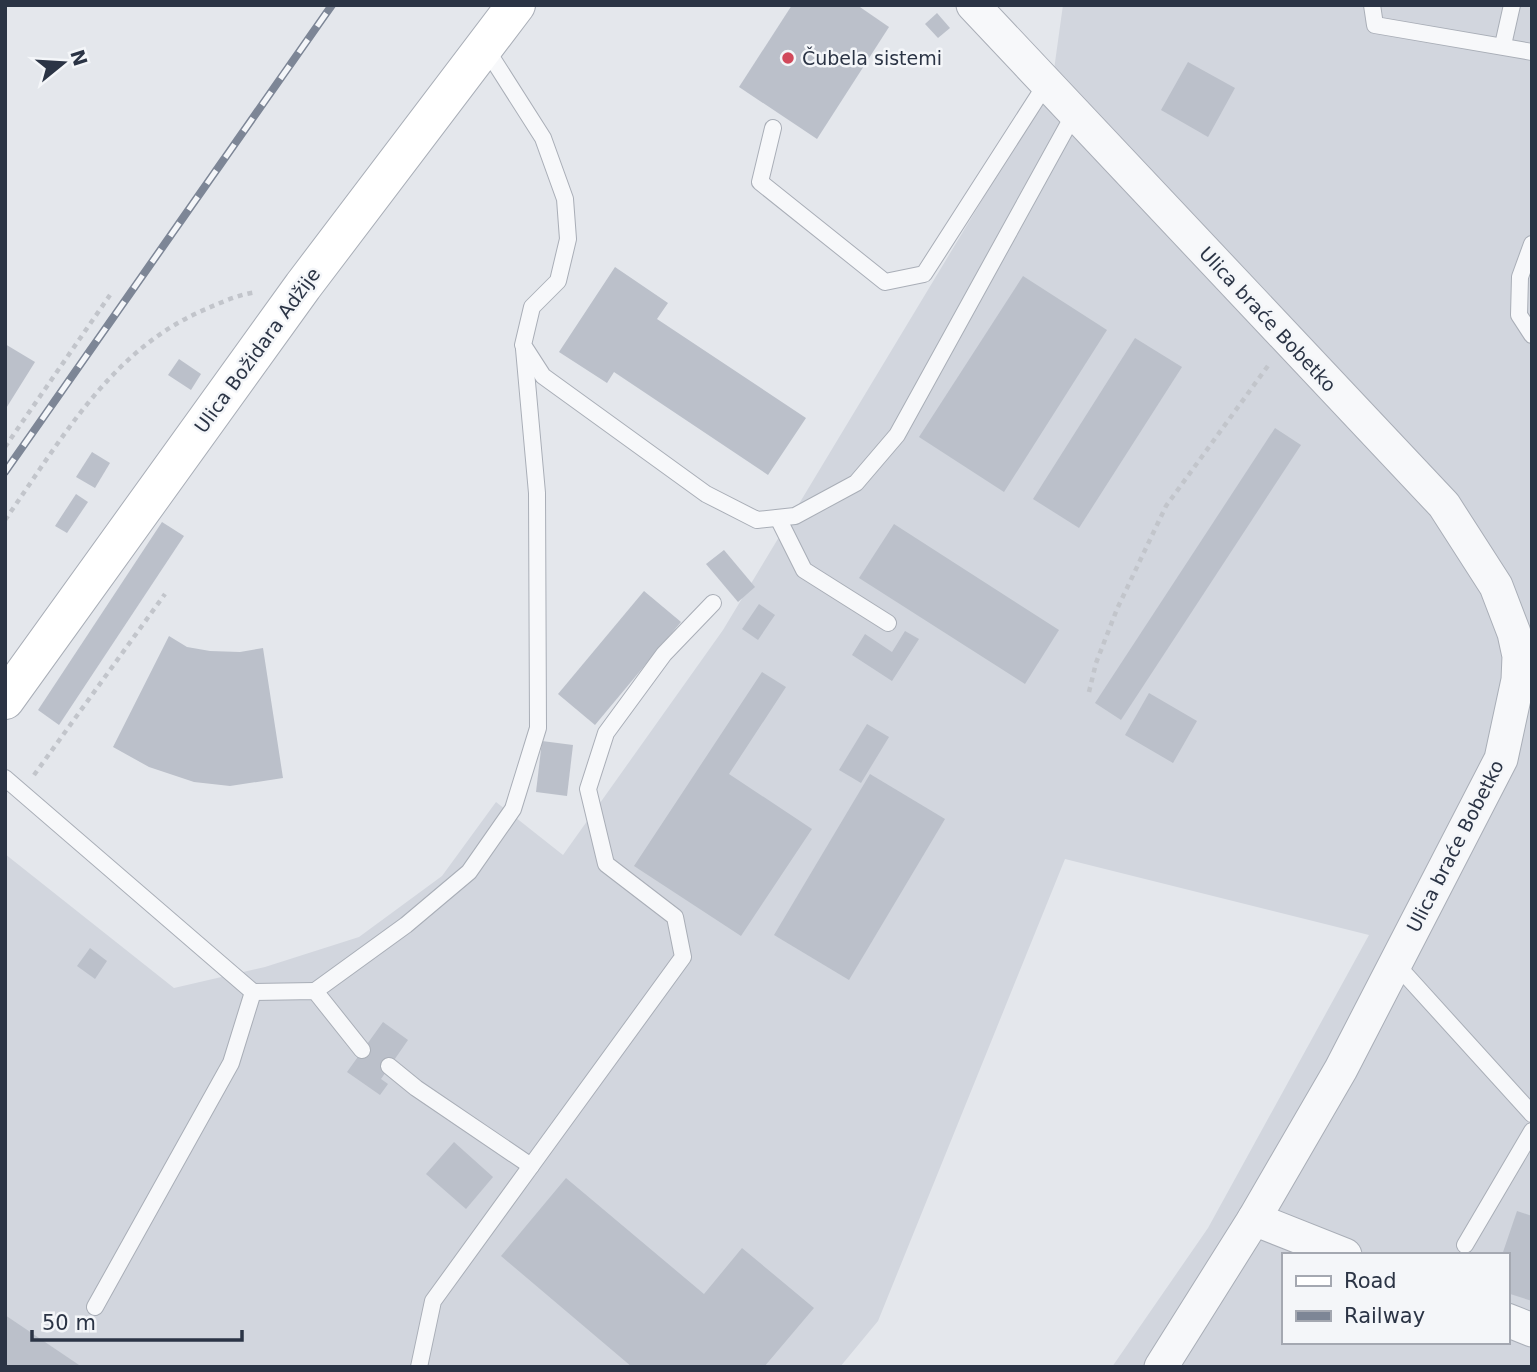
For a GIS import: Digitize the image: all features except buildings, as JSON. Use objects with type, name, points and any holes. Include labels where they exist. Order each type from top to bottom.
[{"type":"main road","name":"Ulica Božidara Adžije","points":[[5,700],[303,286],[516,5]]},
{"type":"street","name":"Ulica braće Bobetko","points":[[973,5],[1444,505],[1496,586],[1506,608],[1519,656],[1518,680],[1501,759],[1341,1069],[1254,1219],[1161,1367]]},
{"type":"street","points":[[1254,1219],[1340,1253]]},
{"type":"street","points":[[1509,1321],[1532,1330]]},
{"type":"lane","points":[[1372,5],[1375,25],[1532,52]]},
{"type":"lane","points":[[1503,45],[1512,5]]},
{"type":"lane","points":[[5,778],[253,992],[314,990],[406,925],[469,872],[513,809],[538,728],[537,493],[523,345],[532,307],[558,281],[568,239],[565,199],[542,138],[485,47]]},
{"type":"lane","points":[[773,128],[760,182],[885,282],[924,274],[1046,84]]},
{"type":"lane","points":[[523,345],[543,376],[706,495],[757,520],[795,516],[856,483],[897,435],[1074,114]]},
{"type":"lane","points":[[1532,244],[1520,277],[1519,315],[1532,335]]},
{"type":"lane","points":[[778,518],[804,570],[888,623]]},
{"type":"lane","points":[[419,1367],[433,1301],[683,957],[675,917],[606,863],[588,789],[606,733],[664,654],[712,603]]},
{"type":"lane","points":[[1395,963],[1532,1114]]},
{"type":"lane","points":[[314,990],[362,1050]]},
{"type":"lane","points":[[95,1307],[231,1063],[253,992]]},
{"type":"lane","points":[[389,1066],[415,1088],[531,1166]]},
{"type":"lane","points":[[1465,1245],[1532,1131]]},
{"type":"path","points":[[5,520],[91,396],[133,352],[171,326],[217,304],[249,293],[303,286]]},
{"type":"path","points":[[5,447],[110,295]]},
{"type":"path","points":[[1089,692],[1117,608],[1166,506],[1287,339]]},
{"type":"path","points":[[22,792],[165,594]]},
{"type":"shaded area","points":[[1063,5],[1532,5],[1532,1367],[1112,1367],[1208,1228],[1369,935],[1065,859],[878,1321],[840,1367],[5,1367],[5,854],[174,988],[265,967],[359,937],[442,876],[496,802],[563,855],[723,630],[1052,84]]},
{"type":"railway","points":[[5,472],[332,5]]},
{"type":"place","name":"Čubela sistemi","points":[[788,58]]}]
